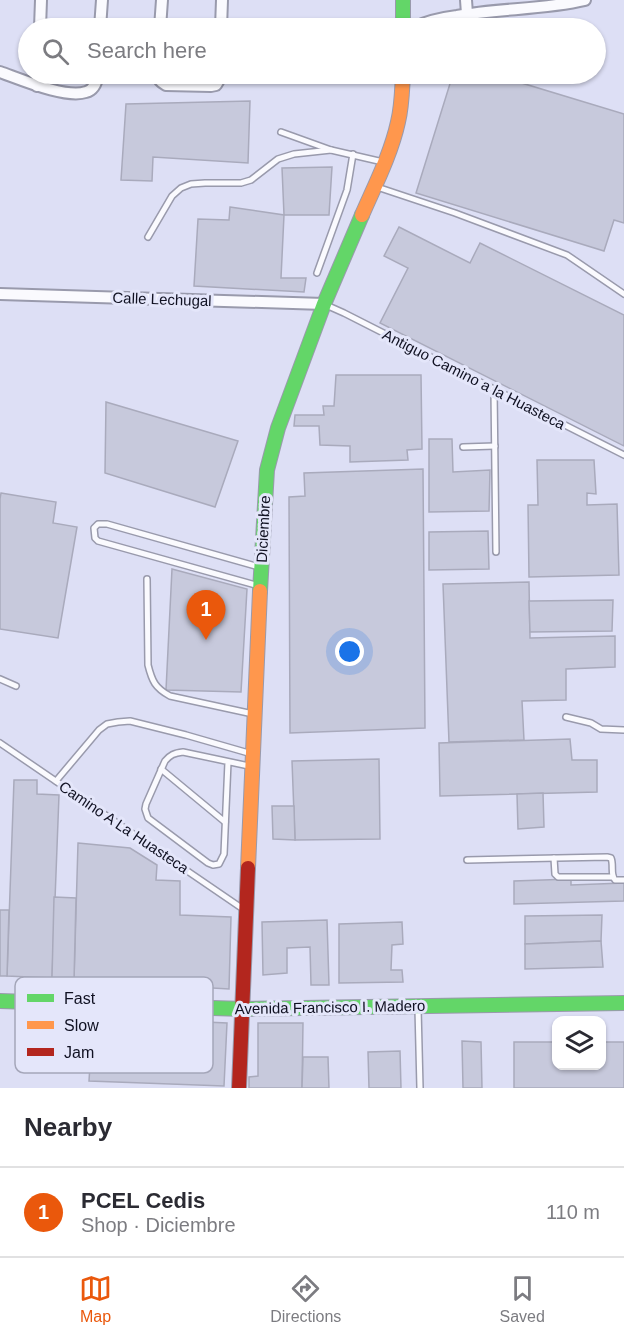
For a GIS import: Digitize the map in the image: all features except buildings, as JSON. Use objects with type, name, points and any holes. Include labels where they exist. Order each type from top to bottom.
[{"type":"street","points":[[40,18],[41,0]]},
{"type":"street","points":[[101,18],[102,0]]},
{"type":"street","points":[[161,18],[162,0]]},
{"type":"street","points":[[221,18],[222,0]]},
{"type":"street","points":[[403,0],[403,18]]},
{"type":"street","points":[[466,0],[467,14]]},
{"type":"street","points":[[445,18],[585,0]]},
{"type":"street","points":[[0,72],[18,79]]},
{"type":"street","points":[[32,84],[75,93],[86,92],[93,88],[94,84]]},
{"type":"street","points":[[164,84],[211,86],[213,84]]},
{"type":"street","name":"Diciembre","points":[[240,1088],[260,586],[267,470],[278,428],[324,304],[385,163],[398,123],[402,84]]},
{"type":"street","name":"Calle Lechugal","points":[[0,294],[324,304]]},
{"type":"street","name":"Avenida Francisco I. Madero","points":[[0,1000],[15,1001]]},
{"type":"street","name":"Avenida Francisco I. Madero","points":[[213,1008],[624,1003]]},
{"type":"lane","points":[[281,132],[331,150],[385,163]]},
{"type":"lane","points":[[148,237],[172,196],[181,188],[192,184],[241,183],[251,180],[278,159],[294,154],[331,150]]},
{"type":"lane","points":[[317,273],[346,190],[353,154]]},
{"type":"lane","points":[[375,186],[567,255],[624,294]]},
{"type":"lane","name":"Antiguo Camino a la Huasteca","points":[[324,304],[624,455]]},
{"type":"lane","points":[[494,390],[496,552]]},
{"type":"lane","points":[[463,447],[495,446]]},
{"type":"lane","points":[[260,586],[98,541],[94,528],[98,524],[107,524],[261,568]]},
{"type":"lane","points":[[147,579],[148,665],[151,678],[160,690],[170,696],[255,714]]},
{"type":"lane","points":[[0,679],[16,686]]},
{"type":"lane","points":[[566,717],[591,723],[601,729],[624,730]]},
{"type":"lane","points":[[56,781],[99,730],[107,724],[118,722],[130,721],[186,735],[253,761]]},
{"type":"lane","name":"Camino A La Huasteca","points":[[0,743],[247,912]]},
{"type":"lane","points":[[228,762],[224,854],[219,864],[213,865],[208,864],[148,818],[146,804],[161,770],[170,756],[177,752],[228,762],[253,761]]},
{"type":"lane","points":[[161,770],[225,822]]},
{"type":"lane","points":[[554,858],[555,874],[558,877],[613,877],[618,881],[624,880]]},
{"type":"lane","points":[[467,860],[611,858],[613,877]]},
{"type":"lane","points":[[418,1006],[420,1088]]},
{"type":"traffic: fast","points":[[403,0],[403,18]]},
{"type":"traffic: fast","points":[[260,591],[267,470],[278,428],[324,304],[362,215]]},
{"type":"traffic: fast","points":[[0,1001],[15,1001]]},
{"type":"traffic: fast","points":[[213,1008],[624,1003]]},
{"type":"traffic: slow","points":[[362,215],[395,134],[402,84]]},
{"type":"traffic: slow","points":[[248,868],[260,591]]},
{"type":"traffic: jam","points":[[239,1088],[248,868]]},
{"type":"place","name":"PCEL Cedis","points":[[206,640]]}]
